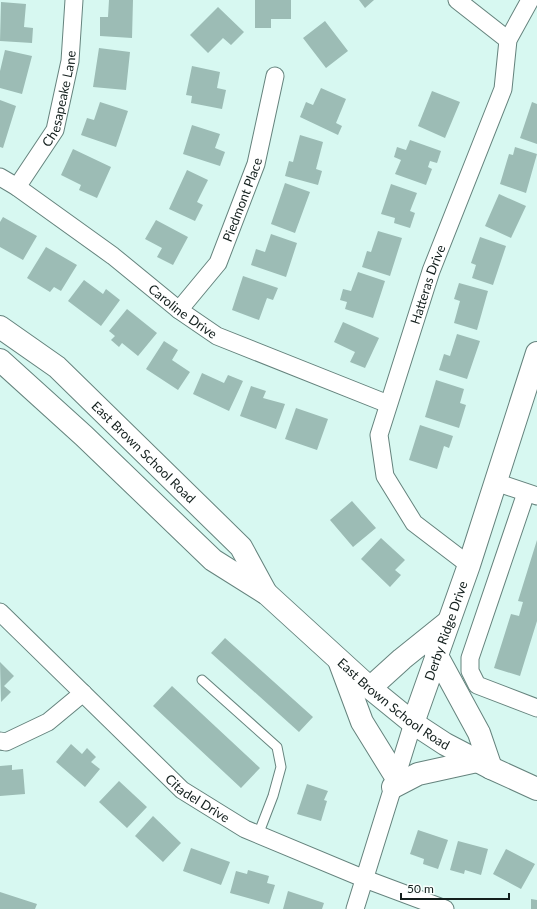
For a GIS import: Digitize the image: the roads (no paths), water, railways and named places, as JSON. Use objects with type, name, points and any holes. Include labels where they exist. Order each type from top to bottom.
[{"type":"main road","name":"East Brown School Road","points":[[0,327],[57,367],[241,547],[267,594]]},
{"type":"main road","name":"Derby Ridge Drive","points":[[413,723],[436,654],[469,565],[537,354]]},
{"type":"main road","name":"East Brown School Road","points":[[0,360],[84,436],[213,560],[267,594],[370,688],[413,723],[445,744],[484,765],[537,789]]},
{"type":"main road","points":[[370,688],[402,659],[449,622]]},
{"type":"main road","points":[[338,658],[362,722],[395,782],[418,774],[484,765],[479,733],[436,654]]},
{"type":"street","name":"Chesapeake Lane","points":[[17,187],[55,130],[70,61],[74,0]]},
{"type":"street","points":[[457,0],[508,40],[530,0]]},
{"type":"street","name":"Hatteras Drive","points":[[469,565],[414,523],[385,476],[379,435],[431,271],[503,89],[508,40]]},
{"type":"street","name":"Piedmont Place","points":[[179,310],[218,262],[223,250],[256,164],[275,76]]},
{"type":"street","name":"Caroline Drive","points":[[0,177],[17,187],[113,256],[179,310],[217,336],[388,404]]},
{"type":"street","points":[[495,482],[532,494],[470,658],[470,671],[476,684],[537,708]]},
{"type":"street","name":"Citadel Drive","points":[[0,612],[182,790],[245,829],[258,835],[365,879],[445,909]]},
{"type":"street","points":[[0,741],[6,742],[48,722],[83,693]]},
{"type":"street","name":"Derby Ridge Drive","points":[[355,909],[413,723]]},
{"type":"lane","points":[[202,680],[277,747],[281,767],[273,796],[258,835]]}]
